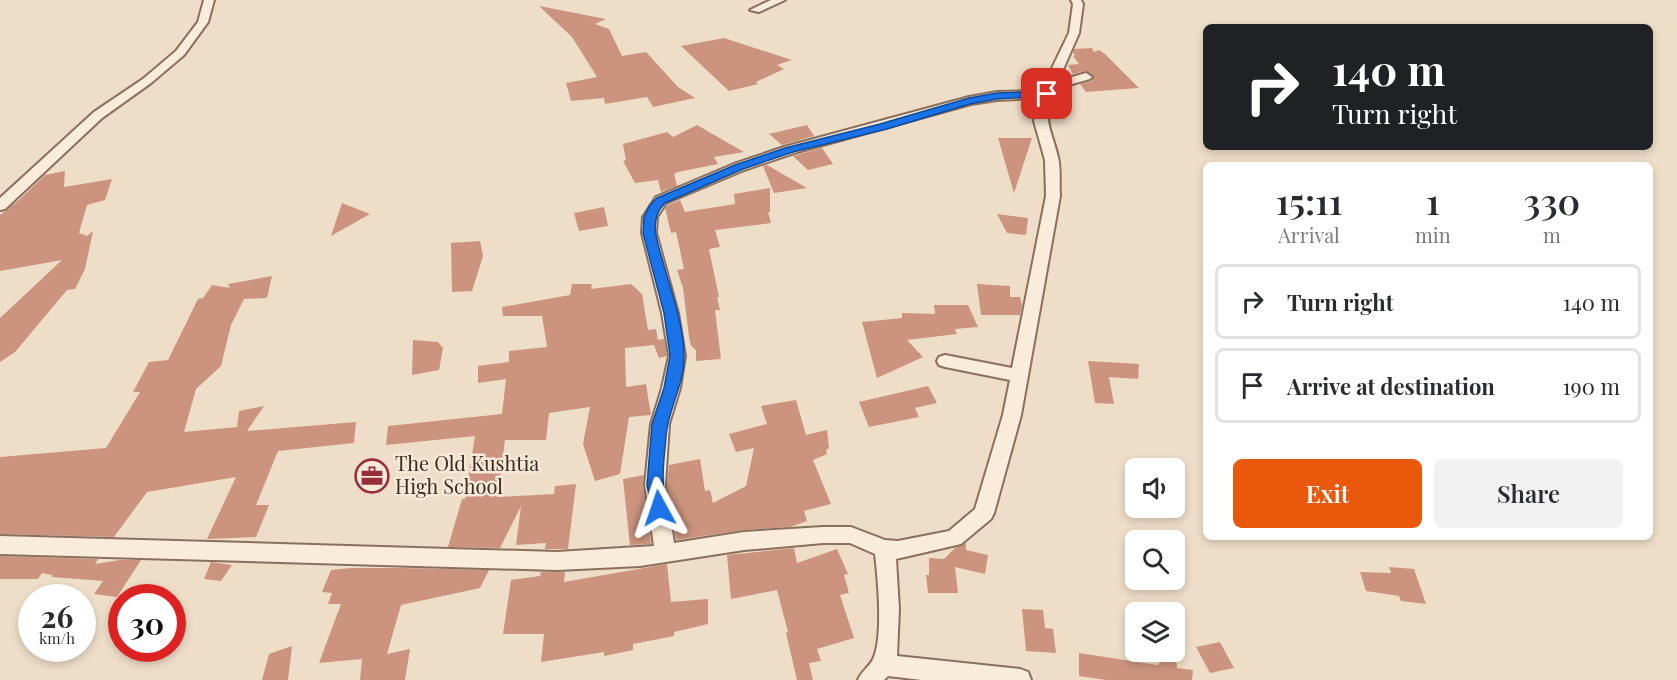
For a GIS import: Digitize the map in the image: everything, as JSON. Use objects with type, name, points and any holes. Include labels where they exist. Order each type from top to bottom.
[{"type":"street","points":[[0,206],[98,115],[147,81],[180,53],[203,22],[209,0]]},
{"type":"street","points":[[755,10],[780,0]]},
{"type":"street","points":[[0,545],[557,561],[640,557],[744,541],[823,535],[851,535],[884,549],[898,550],[954,538],[984,513],[1012,415],[1053,196],[1052,160],[1040,121],[1042,102],[1074,33],[1076,0]]},
{"type":"street","points":[[665,553],[656,475],[660,424],[671,388],[677,356],[670,313],[649,233],[650,217],[661,200],[739,167],[789,150],[969,101],[1049,90],[1086,77]]},
{"type":"street","points":[[945,361],[1020,376]]},
{"type":"street","points":[[884,549],[889,578],[888,631],[876,672],[1020,680]]},
{"type":"building","points":[[539,6],[606,19],[595,24],[609,29],[622,56],[646,52],[678,87],[695,98],[653,107],[647,97],[605,104],[604,98],[571,101],[566,83],[597,77],[572,37]]},
{"type":"building","points":[[724,38],[792,60],[777,65],[784,69],[756,82],[758,84],[729,91],[681,46]]},
{"type":"building","points":[[1092,48],[1094,52],[1099,50],[1105,54],[1139,88],[1086,92],[1080,84],[1092,81],[1093,75],[1085,71],[1073,74],[1068,65],[1079,64],[1073,56],[1075,56],[1074,49]]},
{"type":"building","points":[[697,125],[744,152],[714,157],[718,164],[678,172],[674,174],[677,186],[661,192],[658,180],[635,183],[623,161],[626,160],[623,144],[667,132],[673,137]]},
{"type":"building","points":[[807,125],[814,136],[782,145],[769,134]]},
{"type":"building","points":[[998,138],[1032,138],[1014,193]]},
{"type":"building","points":[[822,148],[833,164],[808,170],[793,156]]},
{"type":"building","points":[[767,165],[807,188],[774,193],[763,166]]},
{"type":"building","points":[[65,171],[64,187],[112,179],[105,200],[87,205],[79,233],[87,236],[93,231],[85,269],[75,289],[67,290],[15,352],[0,362],[0,318],[62,260],[0,271],[0,215],[45,175]]},
{"type":"building","points":[[770,188],[770,212],[768,212],[771,223],[715,230],[720,247],[709,249],[719,297],[717,297],[720,310],[715,310],[721,359],[696,361],[696,350],[691,346],[683,288],[677,270],[684,269],[676,232],[671,233],[665,208],[680,200],[685,212],[735,204],[734,194]]},
{"type":"building","points":[[342,203],[370,214],[331,236]]},
{"type":"building","points":[[604,207],[608,226],[579,231],[574,213]]},
{"type":"building","points":[[997,214],[1028,218],[1026,235],[1007,233]]},
{"type":"building","points":[[480,241],[483,256],[472,291],[452,292],[451,243]]},
{"type":"building","points":[[272,276],[267,298],[244,299],[231,325],[221,366],[196,389],[184,432],[237,427],[239,411],[264,406],[247,431],[356,422],[354,443],[278,451],[256,505],[269,505],[256,537],[207,539],[236,477],[147,492],[114,537],[0,534],[0,457],[106,448],[140,392],[133,392],[149,362],[168,360],[198,299],[203,298],[212,285],[230,288],[228,284]]},
{"type":"building","points":[[572,284],[592,284],[591,289],[631,284],[642,294],[648,330],[656,329],[658,340],[664,339],[667,356],[659,358],[654,345],[625,348],[626,387],[646,384],[651,415],[629,417],[620,474],[595,481],[583,444],[590,407],[549,413],[546,440],[505,440],[498,497],[554,494],[555,486],[576,484],[568,549],[545,549],[546,543],[516,545],[521,506],[500,548],[448,547],[462,499],[465,499],[475,436],[386,445],[388,426],[502,414],[506,379],[478,383],[478,366],[509,362],[509,351],[547,347],[542,316],[503,316],[502,307],[570,295]]},
{"type":"building","points":[[977,284],[1010,286],[1010,297],[1020,297],[1022,305],[1020,315],[981,315]]},
{"type":"building","points":[[934,305],[968,305],[978,327],[955,329],[957,334],[907,340],[923,357],[877,378],[862,322],[902,318],[902,313],[935,314]]},
{"type":"building","points":[[413,340],[438,342],[443,348],[439,370],[412,375]]},
{"type":"building","points":[[1088,361],[1139,364],[1138,379],[1109,377],[1114,404],[1095,403]]},
{"type":"building","points":[[928,386],[937,403],[915,408],[919,417],[869,427],[859,402]]},
{"type":"building","points":[[796,400],[806,435],[827,430],[829,448],[826,450],[827,454],[813,460],[831,504],[804,511],[807,521],[790,527],[744,530],[676,540],[667,485],[669,465],[700,459],[705,491],[710,490],[713,503],[746,486],[754,448],[736,452],[729,434],[767,424],[761,406]]},
{"type":"building","points":[[644,475],[643,485],[651,544],[630,545],[623,479]]},
{"type":"building","points":[[966,543],[966,550],[988,555],[985,574],[955,567],[958,593],[928,593],[926,575],[929,575],[929,558],[944,559],[955,548]]},
{"type":"building","points":[[794,548],[797,563],[837,549],[848,574],[844,575],[849,593],[840,595],[854,638],[817,649],[821,661],[809,663],[813,680],[797,680],[777,590],[731,599],[727,555]]},
{"type":"building","points":[[0,556],[98,559],[95,564],[120,560],[141,560],[125,584],[108,584],[108,596],[96,594],[103,581],[52,577],[52,575],[42,573],[38,579],[0,579]]},
{"type":"building","points":[[211,562],[232,565],[221,581],[204,579]]},
{"type":"building","points":[[667,564],[671,602],[708,599],[708,624],[674,632],[674,636],[633,644],[633,650],[604,656],[604,652],[541,662],[544,634],[503,634],[511,580],[540,576],[541,572],[565,572],[564,582]]},
{"type":"building","points":[[1389,567],[1414,569],[1426,604],[1401,601],[1399,596],[1366,591],[1360,572],[1391,573]]},
{"type":"building","points":[[351,568],[489,570],[480,588],[401,605],[387,654],[410,649],[405,680],[360,680],[362,659],[319,663],[341,604],[328,604],[332,593],[322,592],[331,570]]},
{"type":"building","points":[[1022,609],[1043,610],[1045,628],[1053,629],[1056,653],[1026,651]]},
{"type":"building","points":[[1220,642],[1234,668],[1210,673],[1196,647]]},
{"type":"building","points":[[292,646],[288,680],[262,680],[269,654]]},
{"type":"building","points":[[1079,653],[1125,660],[1125,662],[1157,665],[1161,662],[1176,662],[1177,668],[1193,670],[1192,680],[1106,680],[1079,676]]},
{"type":"place","name":"The Old Kushtia High School","points":[[372,476]]},
{"type":"route","points":[[659,508],[655,485],[660,424],[671,388],[677,356],[670,313],[649,233],[650,217],[661,200],[739,167],[789,150],[969,101],[997,96],[1047,94]]}]
